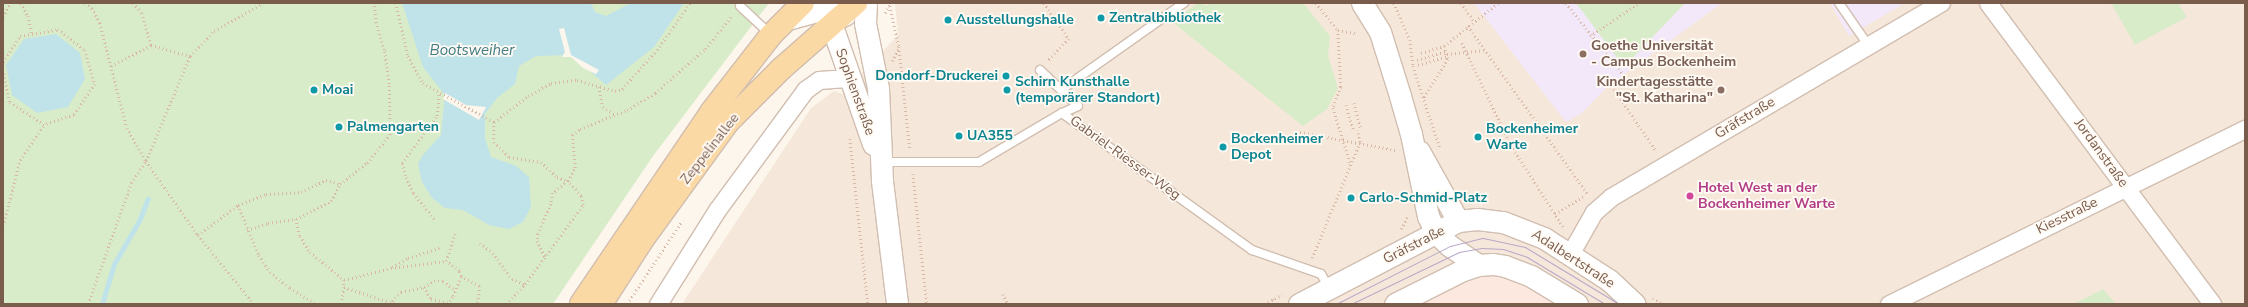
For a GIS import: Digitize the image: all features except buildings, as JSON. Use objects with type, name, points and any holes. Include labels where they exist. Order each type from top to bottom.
[{"type":"main road","name":"Zeppelinallee","points":[[581,304],[682,154],[771,35],[803,3]]},
{"type":"main road","name":"Zeppelinallee","points":[[601,304],[643,239],[728,122],[839,11]]},
{"type":"street","name":"Sophienstraße","points":[[866,3],[866,32],[878,88],[882,172],[897,304]]},
{"type":"street","points":[[1362,3],[1380,32],[1411,134],[1424,206],[1436,233],[1455,250],[1478,265],[1505,266],[1530,276],[1555,298],[1577,304]]},
{"type":"street","name":"Gräfstraße","points":[[1570,254],[1594,212],[1611,197],[1666,166],[1868,44],[1941,3]]},
{"type":"street","name":"Jordanstraße","points":[[1988,3],[2212,304]]},
{"type":"street","name":"Zeppelinallee","points":[[787,19],[808,12],[839,11]]},
{"type":"street","name":"Sophienstraße","points":[[839,11],[851,78],[882,172]]},
{"type":"street","points":[[839,11],[866,32]]},
{"type":"street","points":[[658,304],[716,210],[804,90],[820,80],[851,78]]},
{"type":"street","name":"Kiesstraße","points":[[1889,304],[2245,129]]},
{"type":"street","points":[[1411,134],[1458,221]]},
{"type":"street","name":"Gräfstraße","points":[[1298,304],[1458,221]]},
{"type":"street","name":"Gräfstraße","points":[[1424,288],[1446,268],[1455,250],[1458,221]]},
{"type":"street","name":"Adalbertstraße","points":[[1458,221],[1495,221],[1524,228],[1570,254],[1609,280],[1635,304]]},
{"type":"street","name":"Gräfstraße","points":[[1395,304],[1424,288],[1478,265]]},
{"type":"lane","points":[[1061,90],[1184,3]]},
{"type":"lane","points":[[1839,3],[1868,44]]},
{"type":"lane","points":[[740,6],[771,35]]},
{"type":"lane","points":[[1040,70],[1078,106],[1062,113]]},
{"type":"lane","name":"Gabriel-Riesser-Weg","points":[[882,172],[980,162],[1062,113],[1252,250],[1321,274],[1329,288]]},
{"type":"path","points":[[3,17],[10,3]]},
{"type":"path","points":[[21,3],[28,16],[32,33]]},
{"type":"path","points":[[84,3],[92,8],[100,23],[127,128],[146,161],[198,235],[254,304]]},
{"type":"path","points":[[133,3],[142,13],[150,45]]},
{"type":"path","points":[[88,304],[131,183],[146,161],[190,56],[214,31],[263,3]]},
{"type":"path","points":[[247,230],[268,223],[296,218],[331,201],[340,184],[367,163],[390,135],[391,112],[389,84],[384,50],[376,23],[374,3]]},
{"type":"path","points":[[396,3],[408,56],[423,83],[444,96],[494,122]]},
{"type":"path","points":[[494,122],[528,96],[551,83],[577,80],[615,91],[622,89],[658,50],[690,3]]},
{"type":"path","points":[[886,3],[890,4],[899,47]]},
{"type":"path","points":[[1040,70],[1069,39],[1044,3]]},
{"type":"path","points":[[1316,3],[1338,30],[1341,87],[1333,108],[1351,165]]},
{"type":"path","points":[[1394,3],[1410,40],[1412,61],[1442,150]]},
{"type":"path","points":[[1461,3],[1474,21]]},
{"type":"path","points":[[1421,53],[1444,46],[1498,3]]},
{"type":"path","points":[[1566,3],[1590,36],[1627,79],[1614,89],[1666,166]]},
{"type":"path","points":[[1590,36],[1639,3]]},
{"type":"path","points":[[546,257],[537,241],[538,234],[551,204],[553,193],[568,181],[575,168],[572,135],[580,128],[616,115],[655,93],[683,71],[705,49],[740,6]]},
{"type":"path","points":[[1468,26],[1588,194]]},
{"type":"path","points":[[3,62],[20,36],[58,28],[85,50],[94,84],[74,115],[44,125],[20,160],[3,226]]},
{"type":"path","points":[[1338,30],[1358,34]]},
{"type":"path","points":[[1462,42],[1511,145],[1566,230]]},
{"type":"path","points":[[111,66],[150,45],[190,56]]},
{"type":"path","points":[[1424,99],[1448,59],[1444,46]]},
{"type":"path","points":[[1417,60],[1447,54],[1486,50]]},
{"type":"path","points":[[1418,65],[1447,54]]},
{"type":"path","points":[[3,72],[9,102],[44,125]]},
{"type":"path","points":[[599,87],[603,106],[616,115]]},
{"type":"path","points":[[434,219],[413,193],[404,176],[402,163],[437,116],[439,93]]},
{"type":"path","points":[[1354,103],[1361,129]]},
{"type":"path","points":[[1307,269],[1360,142],[1346,105]]},
{"type":"path","points":[[494,122],[494,142],[509,157],[541,162],[557,177],[568,181],[581,196],[583,205],[546,257],[525,284],[506,304]]},
{"type":"path","points":[[1300,132],[1360,142],[1395,150]]},
{"type":"path","points":[[849,136],[868,304]]},
{"type":"path","points":[[198,235],[238,205],[266,194],[301,192],[326,180],[340,184]]},
{"type":"path","points":[[1555,214],[1593,191]]},
{"type":"path","points":[[238,205],[247,230],[270,272],[290,288],[317,304]]},
{"type":"path","points":[[1398,235],[1410,212]]},
{"type":"path","points":[[296,218],[300,236],[310,252],[319,262],[344,280]]},
{"type":"path","points":[[627,304],[683,220]]},
{"type":"path","points":[[446,260],[455,232]]},
{"type":"path","points":[[480,243],[492,253],[512,278],[525,284]]},
{"type":"path","points":[[391,268],[408,258],[440,248]]},
{"type":"path","points":[[344,280],[391,268],[446,260]]},
{"type":"path","points":[[446,260],[461,276],[480,286],[478,302],[475,304]]},
{"type":"path","points":[[424,287],[431,299],[447,303],[461,276]]},
{"type":"path","points":[[341,304],[344,280]]},
{"type":"path","points":[[392,301],[409,289],[424,287],[434,281],[442,281],[455,289]]},
{"type":"path","points":[[344,287],[392,301],[395,304]]},
{"type":"path","points":[[1003,294],[1008,304]]},
{"type":"path","points":[[1264,304],[1273,299],[1275,304]]},
{"type":"shaded area","points":[[895,3],[2245,3],[2245,304],[682,304],[811,108],[834,91],[843,94],[898,35]]},
{"type":"shaded area","name":"Goethe Universität - Campus Bockenheim","points":[[1474,3],[1722,3],[1608,86],[1582,113],[1566,122]]},
{"type":"shaded area","points":[[1830,3],[1905,3],[1849,36]]},
{"type":"shaded area","points":[[1476,271],[1507,273],[1561,304],[1411,304]]},
{"type":"green space","name":"Palmengarten","points":[[3,3],[769,3],[653,156],[553,304],[3,304]]},
{"type":"green space","points":[[1198,3],[1207,6],[1210,3],[1303,3],[1330,36],[1328,56],[1338,88],[1327,109],[1303,126],[1172,22]]},
{"type":"green space","points":[[1576,3],[1685,3],[1624,67]]},
{"type":"green space","points":[[2111,3],[2178,3],[2187,17],[2135,45]]},
{"type":"green space","points":[[2103,289],[2116,304],[2073,304]]},
{"type":"water","name":"Bootsweiher","points":[[402,3],[591,3],[595,12],[606,16],[631,3],[684,3],[654,47],[606,85],[571,55],[536,56],[519,66],[515,84],[497,98],[485,114],[485,138],[491,157],[516,166],[529,177],[531,207],[523,222],[509,229],[489,225],[463,210],[445,208],[432,198],[422,182],[418,164],[422,156],[441,135],[445,95],[423,67]]},
{"type":"water","points":[[56,34],[80,53],[85,79],[68,107],[37,113],[12,95],[6,65],[24,39]]},
{"type":"pier","points":[[564,28],[571,55],[599,70],[596,74],[583,68],[571,57],[562,57],[565,52],[559,29]]},
{"type":"pier","points":[[445,93],[466,105],[486,107],[479,120],[443,99]]},
{"type":"waterway","points":[[102,304],[114,264],[140,219],[148,198]]},
{"type":"tram line","points":[[1336,304],[1450,246],[1483,238],[1525,247],[1619,304]]},
{"type":"tram line","points":[[1351,304],[1459,252],[1482,248],[1503,249],[1527,257],[1605,304]]},
{"type":"place","name":"Zentralbibliothek","points":[[1101,18]]},
{"type":"place","name":"Ausstellungshalle","points":[[948,20]]},
{"type":"place","name":"Goethe Universität - Campus Bockenheim","points":[[1583,54]]},
{"type":"place","name":"Dondorf-Druckerei","points":[[1006,76]]},
{"type":"place","name":"Moai","points":[[314,90]]},
{"type":"place","name":"Schirn Kunsthalle (temporärer Standort)","points":[[1007,90]]},
{"type":"place","name":"Kindertagesstätte \"St. Katharina\"","points":[[1721,90]]},
{"type":"place","name":"Palmengarten","points":[[339,127]]},
{"type":"place","name":"UA355","points":[[959,136]]},
{"type":"place","name":"Bockenheimer Warte","points":[[1478,137]]},
{"type":"place","name":"Bockenheimer Depot","points":[[1223,147]]},
{"type":"place","name":"Hotel West an der Bockenheimer Warte","points":[[1690,196]]},
{"type":"place","name":"Carlo-Schmid-Platz","points":[[1351,198]]}]
